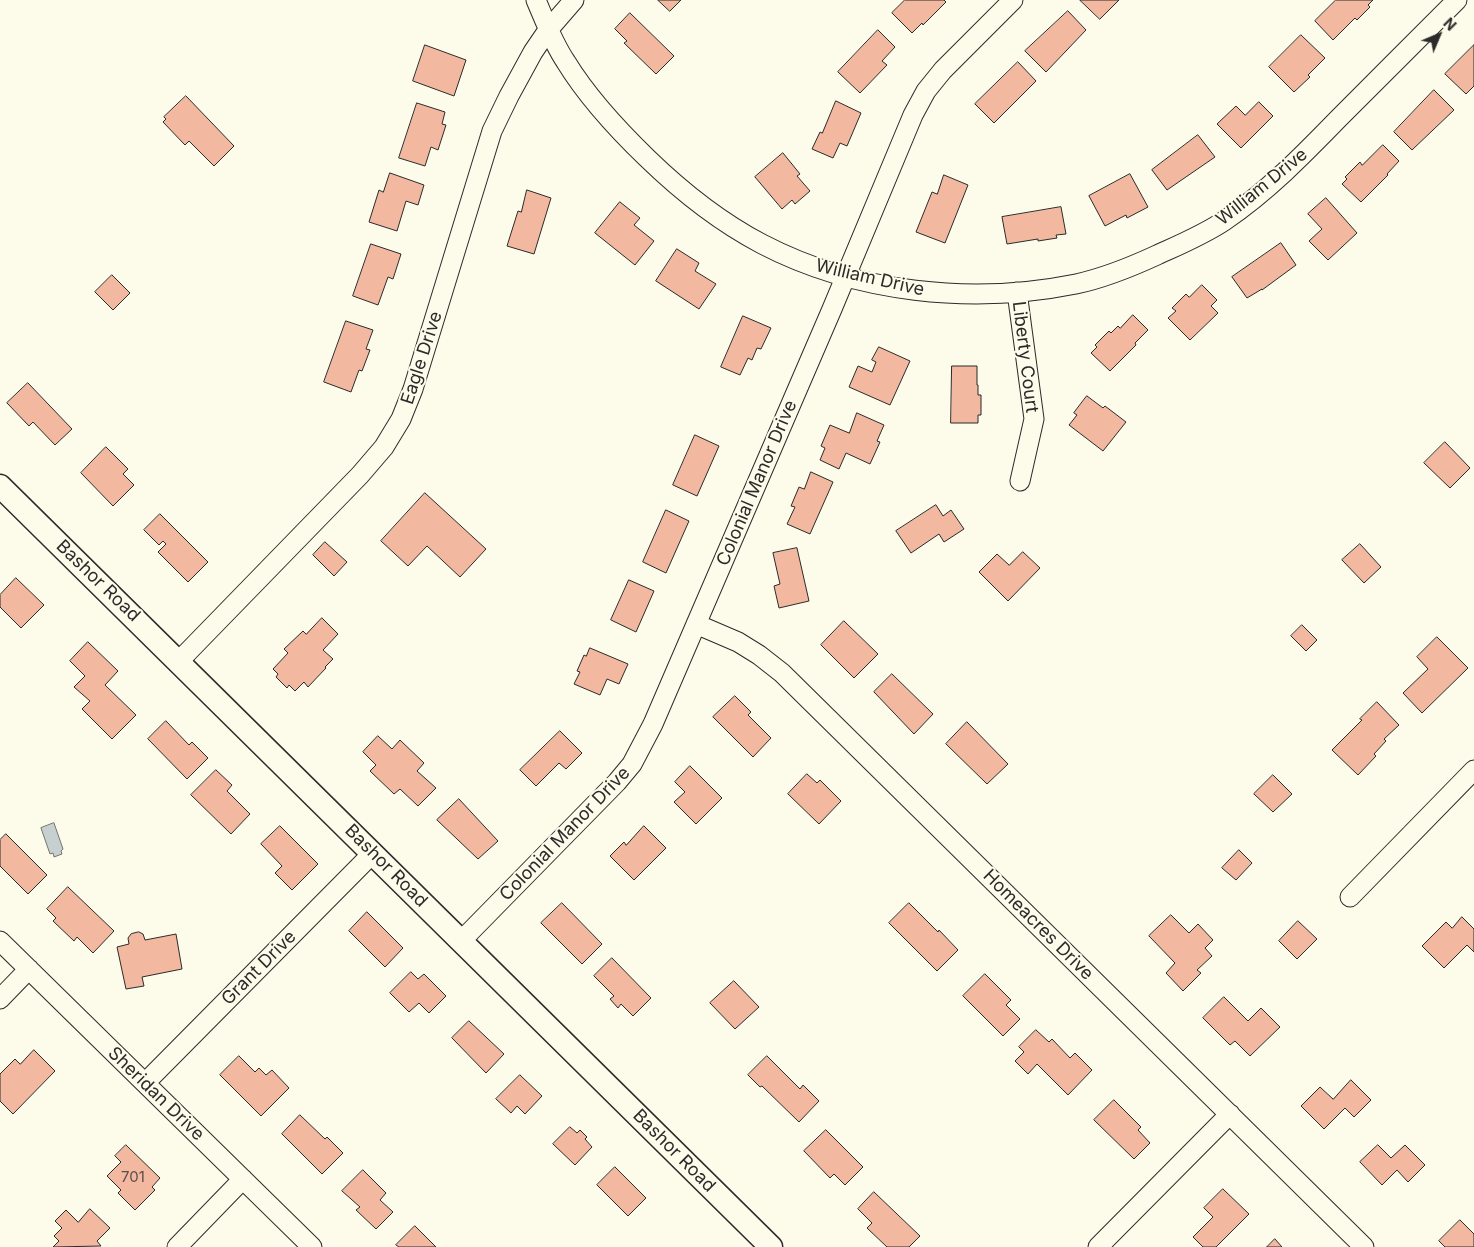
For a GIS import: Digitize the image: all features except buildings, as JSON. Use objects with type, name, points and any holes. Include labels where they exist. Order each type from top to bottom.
[{"type":"street","name":"William Drive","points":[[536,0],[548,30],[565,61],[586,92],[630,142],[671,181],[718,217],[762,244],[806,264],[846,276],[899,288],[935,293],[983,294],[1017,292],[1077,284],[1132,267],[1178,246],[1222,222],[1292,166],[1457,0]]},
{"type":"street","name":"Eagle Drive","points":[[179,661],[360,475],[384,447],[401,419],[424,355],[492,131],[522,70],[548,30],[574,0]]},
{"type":"street","name":"Colonial Manor Drive","points":[[462,940],[600,800],[632,764],[653,724],[846,276],[913,115],[926,91],[943,70],[1013,0]]},
{"type":"street","name":"Liberty Court","points":[[1017,292],[1034,419],[1020,481]]},
{"type":"street","name":"Bashor Road","points":[[0,486],[771,1247]]},
{"type":"street","name":"Homeacres Drive","points":[[696,624],[738,642],[782,673],[1364,1247]]},
{"type":"street","points":[[1350,897],[1474,770]]},
{"type":"street","name":"Grant Drive","points":[[145,1083],[373,853]]},
{"type":"street","name":"Sheridan Drive","points":[[0,941],[312,1247]]},
{"type":"street","points":[[0,999],[29,969]]},
{"type":"street","points":[[1098,1247],[1230,1114]]},
{"type":"street","points":[[177,1247],[244,1179]]},
{"type":"shaded area","points":[[54,823],[63,849],[61,851],[62,854],[54,857],[53,853],[50,854],[41,828]]}]
